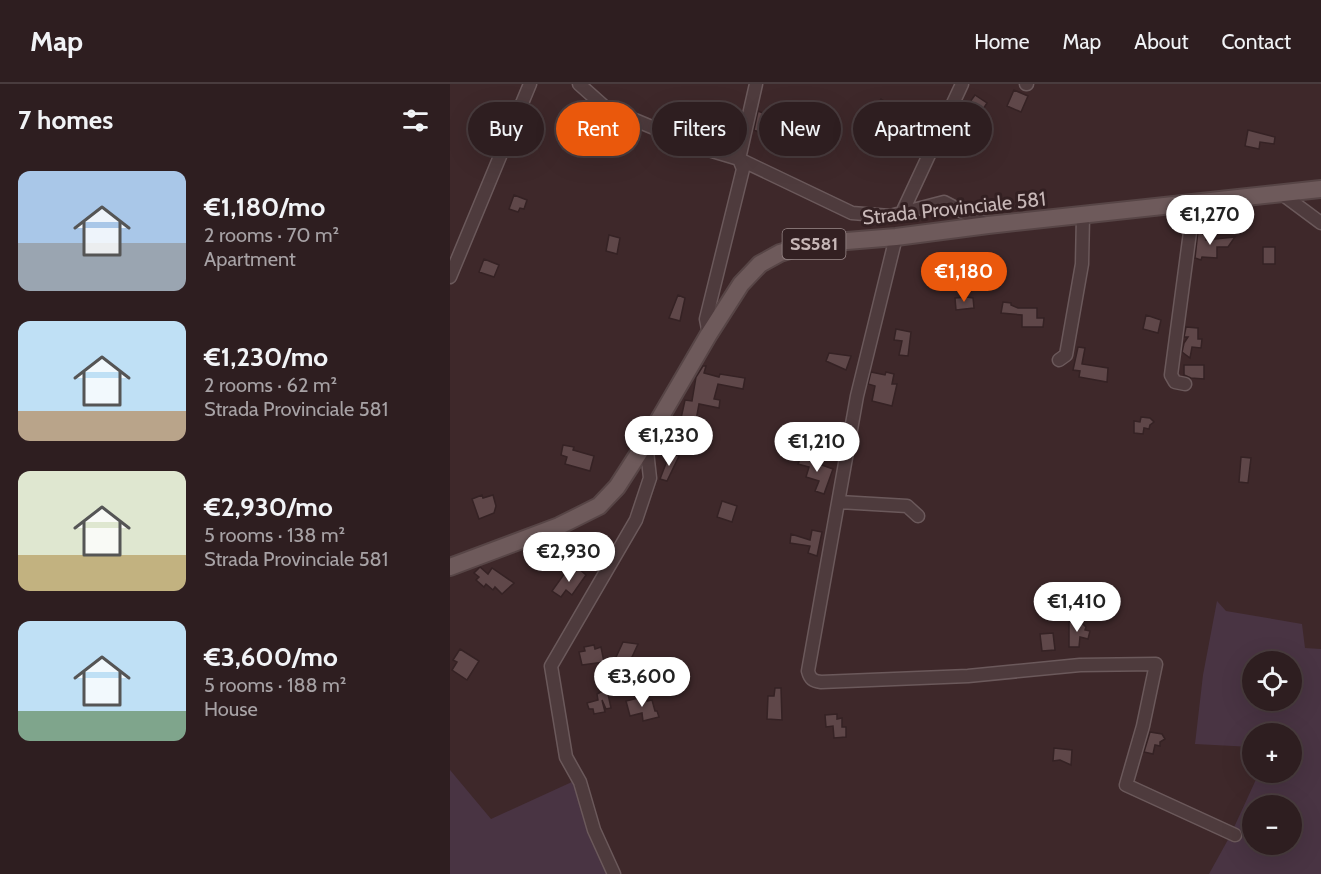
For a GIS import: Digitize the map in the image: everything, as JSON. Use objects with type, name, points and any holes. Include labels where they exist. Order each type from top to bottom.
[{"type":"main road","name":"Strada Provinciale 581","points":[[450,567],[583,516],[599,506],[617,487],[646,442],[741,284],[760,264],[780,253],[810,244],[896,237],[1321,189]]},
{"type":"street","points":[[450,277],[530,84]]},
{"type":"street","points":[[579,84],[606,108],[702,148],[739,159],[852,213],[877,217],[901,215],[944,202],[988,225]]},
{"type":"street","points":[[709,334],[706,319],[742,169],[739,159],[756,84]]},
{"type":"street","points":[[901,215],[962,84]]},
{"type":"street","points":[[1282,194],[1321,223]]},
{"type":"street","points":[[1185,384],[1175,382],[1171,375],[1194,202]]},
{"type":"street","points":[[1059,360],[1066,355],[1082,264],[1083,216]]},
{"type":"street","points":[[896,237],[857,396],[808,671],[814,682],[968,676],[1080,665],[1155,664],[1143,726],[1126,785],[1235,835]]},
{"type":"street","points":[[614,874],[594,830],[580,782],[566,757],[551,666],[636,520],[650,478],[646,442]]},
{"type":"street","points":[[839,502],[907,506],[918,516]]},
{"type":"shaded area","points":[[1217,601],[1226,611],[1302,624],[1305,648],[1321,649],[1321,874],[1209,874],[1242,810],[1242,855],[1302,855],[1302,795],[1249,795],[1254,783],[1302,783],[1302,723],[1242,723],[1242,746],[1195,744],[1203,675]]},
{"type":"shaded area","points":[[450,770],[491,819],[574,781],[597,851],[609,874],[450,874]]},
{"type":"building","points":[[1014,90],[1028,96],[1021,112],[1007,106]]},
{"type":"building","points":[[975,95],[986,102],[970,102]]},
{"type":"building","points":[[758,111],[759,132],[754,130]]},
{"type":"building","points":[[1248,130],[1275,137],[1274,144],[1260,142],[1259,149],[1245,146]]},
{"type":"building","points":[[514,195],[527,200],[524,209],[520,208],[518,212],[509,209]]},
{"type":"building","points":[[1198,231],[1207,236],[1206,240],[1235,237],[1228,247],[1217,247],[1217,258],[1202,257],[1201,260],[1195,258]]},
{"type":"building","points":[[609,235],[620,238],[617,254],[606,251]]},
{"type":"building","points":[[1263,247],[1275,247],[1275,264],[1263,264]]},
{"type":"building","points":[[484,259],[499,265],[494,277],[479,272]]},
{"type":"building","points":[[678,295],[685,298],[680,321],[669,318]]},
{"type":"building","points":[[955,298],[973,298],[974,308],[956,310]]},
{"type":"building","points":[[1003,302],[1011,303],[1018,308],[1037,308],[1037,318],[1044,318],[1043,327],[1022,327],[1022,315],[1001,313]]},
{"type":"building","points":[[1146,315],[1161,320],[1158,333],[1143,329]]},
{"type":"building","points":[[1186,327],[1198,328],[1198,339],[1202,339],[1201,348],[1192,347],[1190,358],[1182,352],[1188,337],[1184,337]]},
{"type":"building","points":[[896,329],[911,332],[908,356],[899,355],[902,341],[894,340]]},
{"type":"building","points":[[1078,347],[1085,348],[1082,364],[1108,368],[1107,382],[1079,377],[1080,371],[1073,370]]},
{"type":"building","points":[[829,353],[851,356],[846,370],[826,361]]},
{"type":"building","points":[[1184,365],[1204,365],[1204,379],[1184,375]]},
{"type":"building","points":[[703,366],[706,366],[704,373],[719,377],[720,374],[745,378],[743,389],[718,384],[714,399],[720,400],[719,408],[699,404],[695,426],[680,423],[685,400],[692,401],[696,377]]},
{"type":"building","points":[[871,372],[894,374],[892,384],[897,384],[892,406],[872,401],[875,386],[868,384]]},
{"type":"building","points":[[1141,417],[1150,418],[1154,422],[1149,429],[1144,428],[1143,434],[1134,433],[1134,421],[1140,422]]},
{"type":"building","points":[[563,445],[594,456],[590,471],[565,464],[567,457],[561,455]]},
{"type":"building","points":[[670,453],[679,456],[667,481],[660,479]]},
{"type":"building","points":[[802,454],[809,456],[808,460],[833,469],[824,494],[815,491],[819,481],[806,477],[809,467],[798,464]]},
{"type":"building","points":[[1241,457],[1251,458],[1248,483],[1239,482]]},
{"type":"building","points":[[482,495],[483,498],[493,495],[496,506],[494,513],[479,519],[472,499]]},
{"type":"building","points":[[722,501],[737,506],[732,522],[717,517]]},
{"type":"building","points":[[812,530],[822,532],[817,556],[808,553],[810,546],[790,543],[791,534],[810,540]]},
{"type":"building","points":[[480,567],[488,574],[492,568],[514,583],[502,594],[495,587],[493,590],[486,584],[484,587],[476,580],[479,577],[474,573]]},
{"type":"building","points":[[578,568],[586,575],[572,595],[566,590],[561,597],[552,591],[567,570],[573,574]]},
{"type":"building","points":[[1080,621],[1086,627],[1085,630],[1090,631],[1088,639],[1080,637],[1079,647],[1069,647],[1069,622]]},
{"type":"building","points":[[1053,633],[1055,650],[1042,651],[1040,634]]},
{"type":"building","points":[[623,642],[638,644],[632,657],[612,668],[614,676],[606,679],[602,664],[611,662],[612,666]]},
{"type":"building","points":[[594,645],[595,649],[601,647],[604,662],[582,665],[579,652],[585,651],[584,647]]},
{"type":"building","points":[[460,649],[479,661],[467,680],[452,670],[457,662],[453,660]]},
{"type":"building","points":[[775,688],[781,688],[782,720],[767,719],[768,696],[774,696]]},
{"type":"building","points":[[607,689],[611,708],[606,709],[602,700],[605,712],[594,714],[593,709],[589,709],[587,703],[598,700],[597,694]]},
{"type":"building","points":[[646,696],[647,701],[652,700],[659,717],[643,721],[642,713],[630,716],[626,701]]},
{"type":"building","points":[[837,714],[837,719],[842,718],[842,727],[846,727],[846,737],[834,738],[833,726],[826,727],[825,715]]},
{"type":"building","points":[[1150,732],[1162,734],[1165,739],[1160,742],[1160,746],[1155,745],[1153,754],[1144,752]]},
{"type":"building","points":[[1054,748],[1072,750],[1071,765],[1060,760],[1053,761]]}]
